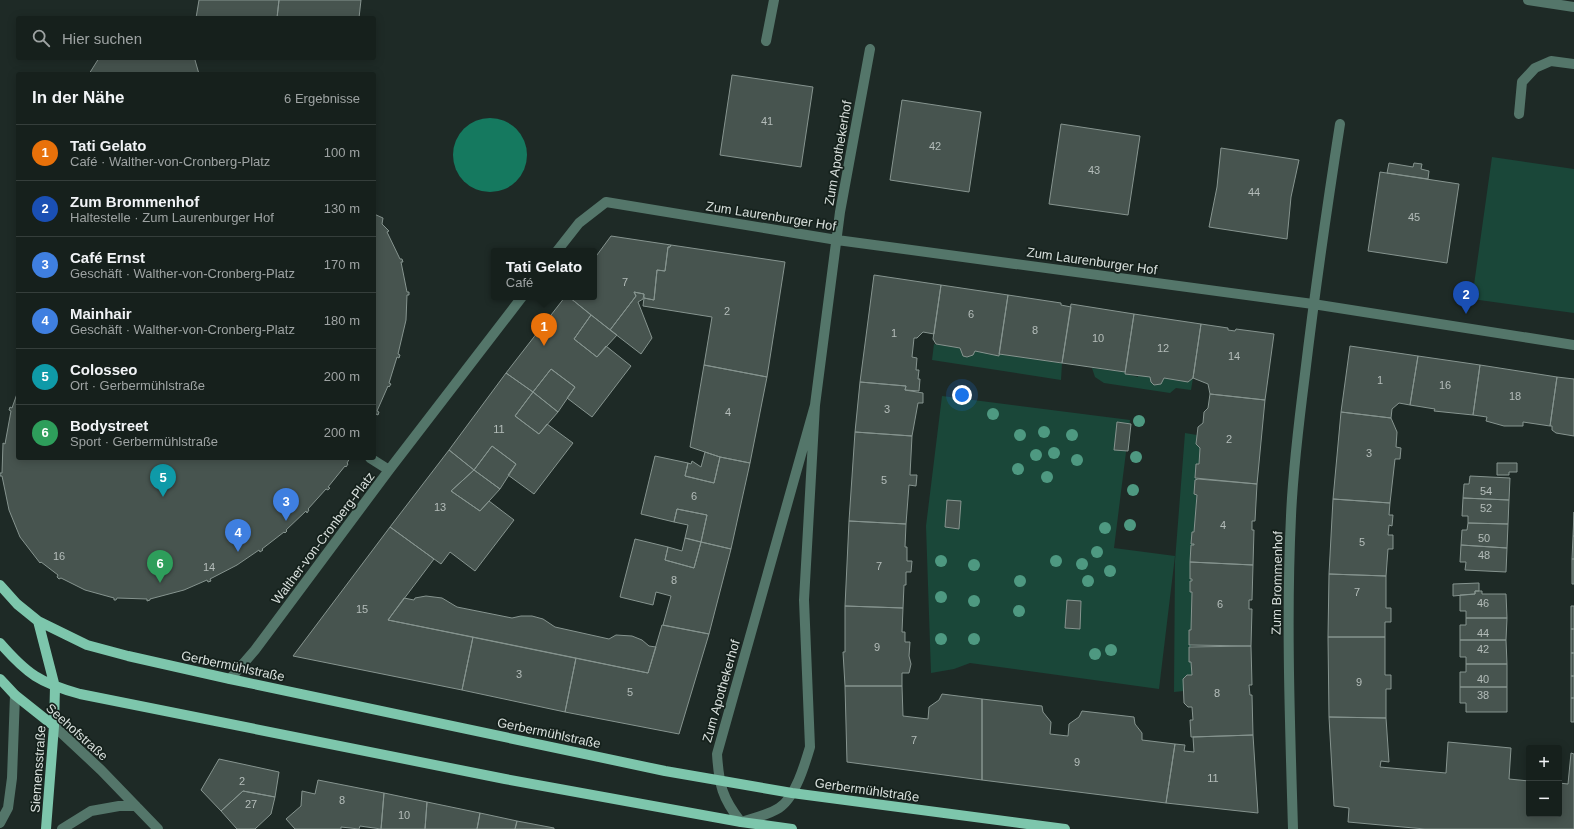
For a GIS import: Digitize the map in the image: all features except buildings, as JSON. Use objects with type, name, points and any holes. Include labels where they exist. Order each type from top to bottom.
[{"type":"main road","name":"Gerbermühlstraße","points":[[0,585],[17,604],[38,621],[86,645],[230,679],[657,769],[792,793],[1065,829]]},
{"type":"main road","name":"Siemensstraße","points":[[38,621],[55,687],[54,726],[46,829]]},
{"type":"main road","points":[[0,643],[16,661],[37,678],[55,687],[80,694],[498,778],[741,822],[792,829]]},
{"type":"main road","name":"Seehofstraße","points":[[0,679],[15,695],[54,726]]},
{"type":"street","points":[[766,41],[774,0]]},
{"type":"street","points":[[1528,0],[1574,7]]},
{"type":"street","name":"Zum Apothekerhof","points":[[815,405],[717,754],[719,780],[727,803],[741,822],[762,816],[781,807],[792,793],[804,769],[810,747],[804,600],[815,405],[840,212],[870,49]]},
{"type":"street","points":[[1519,114],[1522,82],[1535,68],[1551,61],[1574,64]]},
{"type":"street","name":"Zum Brommenhof","points":[[1292,829],[1289,690],[1289,583],[1291,515],[1298,426],[1313,304],[1340,124]]},
{"type":"street","name":"Zum Laurenburger Hof","points":[[559,248],[579,223],[606,202],[837,240],[1313,304],[1574,345]]},
{"type":"street","name":"Walther-von-Cronberg-Platz","points":[[230,679],[255,650],[520,300]]},
{"type":"street","points":[[373,460],[390,470]]},
{"type":"street","points":[[0,823],[8,808],[12,778],[15,695]]},
{"type":"street","name":"Seehofstraße","points":[[54,726],[158,829]]},
{"type":"street","points":[[62,829],[91,811],[119,806],[136,806]]},
{"type":"shaded area","points":[[490,118],[504,121],[516,129],[524,141],[527,155],[524,169],[516,181],[504,189],[490,192],[476,189],[464,181],[456,169],[453,155],[456,141],[464,129],[476,121]]},
{"type":"shaded area","points":[[1492,157],[1574,169],[1574,313],[1472,299]]},
{"type":"shaded area","points":[[934,344],[960,348],[963,356],[967,357],[973,355],[975,351],[986,352],[986,354],[999,354],[1062,363],[1061,380],[932,360]]},
{"type":"shaded area","points":[[1092,368],[1125,372],[1126,374],[1138,377],[1138,375],[1150,377],[1151,382],[1154,385],[1161,384],[1164,378],[1188,382],[1193,378],[1191,390],[1176,388],[1170,393],[1104,383],[1095,377]]},
{"type":"shaded area","points":[[942,396],[1130,420],[1114,548],[1175,556],[1159,689],[970,663],[954,669],[931,673],[926,526]]},
{"type":"shaded area","points":[[1185,433],[1197,435],[1196,444],[1200,448],[1199,464],[1196,464],[1195,478],[1198,478],[1198,480],[1194,532],[1191,544],[1194,545],[1190,562],[1190,579],[1192,581],[1190,581],[1190,592],[1192,592],[1191,630],[1189,631],[1189,645],[1191,645],[1191,647],[1189,647],[1189,662],[1191,662],[1192,675],[1187,675],[1183,679],[1184,691],[1174,692],[1175,561]]},
{"type":"place","name":"Zum Brommenhof","points":[[1466,314]]},
{"type":"place","name":"Tati Gelato","points":[[544,346]]},
{"type":"place","name":"Colosseo","points":[[163,497]]},
{"type":"place","name":"Café Ernst","points":[[286,521]]},
{"type":"place","name":"Mainhair","points":[[238,552]]},
{"type":"place","name":"Bodystreet","points":[[160,583]]}]
